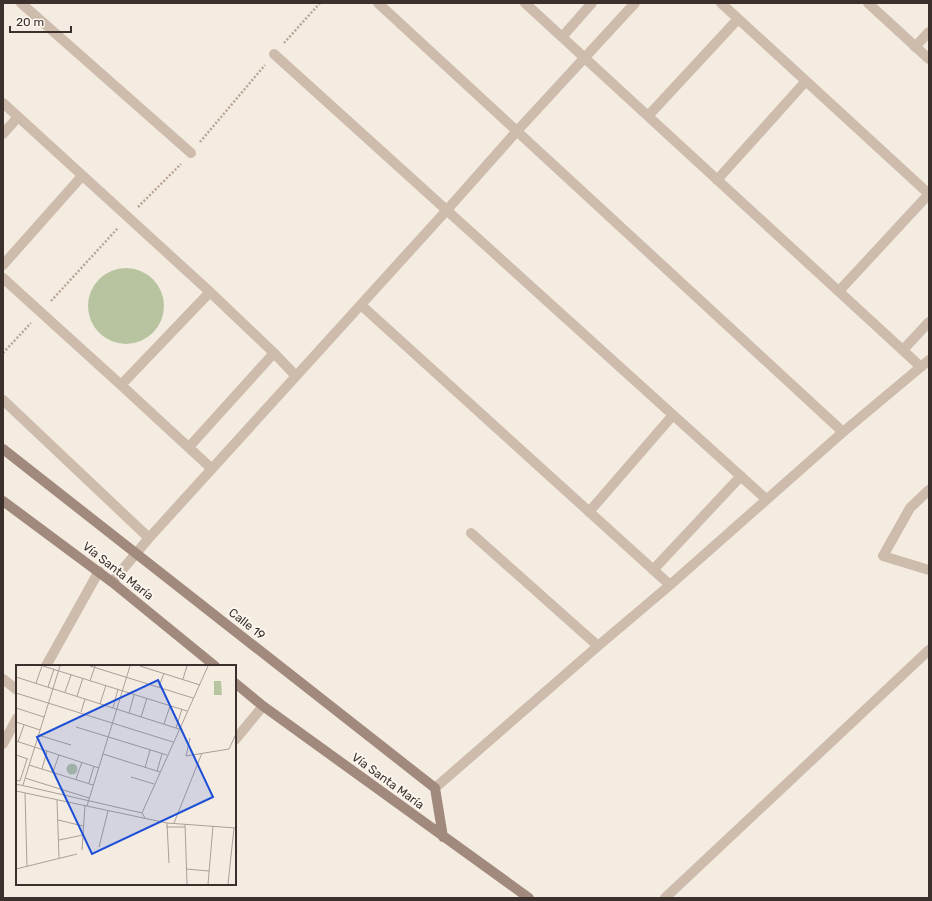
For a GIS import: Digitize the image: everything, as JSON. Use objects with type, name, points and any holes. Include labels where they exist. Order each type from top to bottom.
[{"type":"main road","name":"Calle 19","points":[[3,449],[435,788]]},
{"type":"main road","name":"Vía Santa María","points":[[3,501],[112,582],[214,665]]},
{"type":"main road","name":"Vía Santa María","points":[[236,684],[263,706],[529,898]]},
{"type":"main road","points":[[435,788],[443,837]]},
{"type":"street","points":[[21,3],[191,153]]},
{"type":"street","points":[[378,3],[843,432]]},
{"type":"street","points":[[435,788],[598,646],[670,586],[843,432],[925,364],[903,350],[525,3]]},
{"type":"street","points":[[562,37],[592,3]]},
{"type":"street","points":[[112,582],[149,538],[517,131],[635,3]]},
{"type":"street","points":[[721,3],[929,194],[838,291]]},
{"type":"street","points":[[868,3],[929,59]]},
{"type":"street","points":[[648,116],[738,19]]},
{"type":"street","points":[[915,47],[929,32]]},
{"type":"street","points":[[274,54],[766,499]]},
{"type":"street","points":[[717,180],[806,81]]},
{"type":"street","points":[[3,103],[210,292],[296,376]]},
{"type":"street","points":[[3,134],[18,117]]},
{"type":"street","points":[[3,265],[82,176]]},
{"type":"street","points":[[3,278],[212,469]]},
{"type":"street","points":[[121,385],[210,292]]},
{"type":"street","points":[[361,305],[670,586]]},
{"type":"street","points":[[903,350],[929,322]]},
{"type":"street","points":[[189,448],[274,353]]},
{"type":"street","points":[[3,400],[149,538]]},
{"type":"street","points":[[589,512],[673,415]]},
{"type":"street","points":[[653,570],[741,476]]},
{"type":"street","points":[[929,490],[910,508],[883,556],[929,570]]},
{"type":"street","points":[[471,533],[598,646]]},
{"type":"street","points":[[47,665],[99,572]]},
{"type":"street","points":[[664,898],[929,650]]},
{"type":"street","points":[[3,679],[16,689]]},
{"type":"street","points":[[236,739],[263,706]]},
{"type":"street","points":[[3,744],[16,720]]},
{"type":"path","points":[[3,353],[41,312]]},
{"type":"green space","points":[[126,268],[140,271],[153,279],[161,292],[164,306],[161,320],[153,333],[140,341],[126,344],[112,341],[99,333],[91,320],[88,306],[91,292],[99,279],[112,271]]}]
